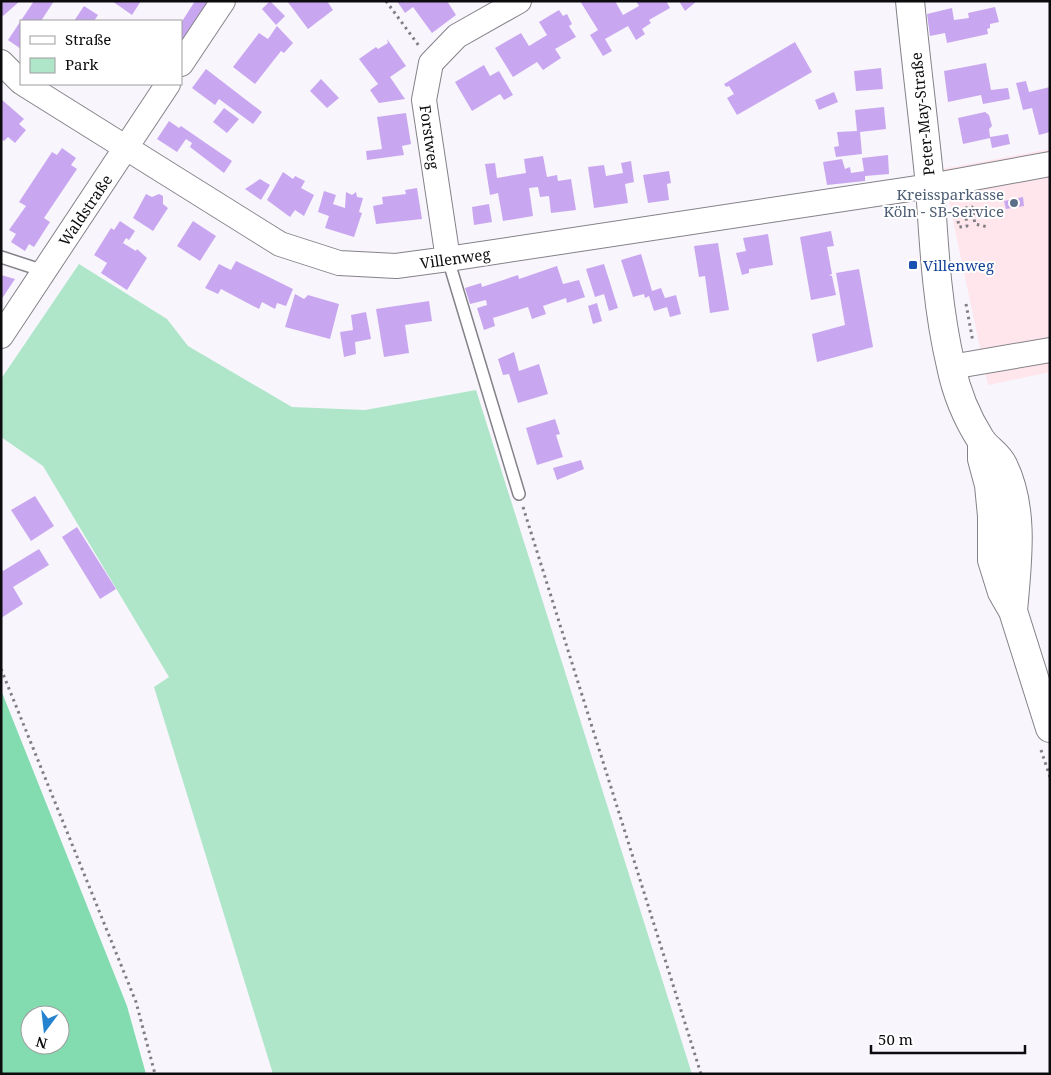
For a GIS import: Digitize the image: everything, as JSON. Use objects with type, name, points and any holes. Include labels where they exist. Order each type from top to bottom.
[{"type":"main road","name":"Peter-May-Straße","points":[[910,1],[930,186],[937,286],[951,367],[958,394],[982,441],[994,452],[1004,466],[1017,508],[1017,572],[1013,611],[1050,728]]},
{"type":"street","points":[[182,62],[223,1]]},
{"type":"street","points":[[431,63],[457,36],[519,1]]},
{"type":"street","name":"Villenweg","points":[[1,62],[20,80]]},
{"type":"street","name":"Forstweg","points":[[431,63],[424,100],[448,259]]},
{"type":"street","name":"Villenweg","points":[[26,85],[280,244],[339,263],[396,266],[448,259],[930,186],[1050,164]]},
{"type":"street","name":"Waldstraße","points":[[1,336],[167,85]]},
{"type":"street","points":[[951,367],[1050,350]]},
{"type":"lane","points":[[1,257],[44,271]]},
{"type":"lane","points":[[448,259],[519,494]]},
{"type":"path","points":[[386,1],[431,63]]},
{"type":"path","points":[[958,218],[959,227],[967,226],[964,208],[972,207],[975,224],[988,227]]},
{"type":"path","points":[[519,494],[701,1074]]},
{"type":"path","points":[[1,669],[136,1002],[155,1074]]},
{"type":"shaded area","points":[[1050,149],[1050,372],[988,385],[942,169]]},
{"type":"green space","points":[[79,264],[167,319],[188,346],[292,407],[365,410],[476,390],[692,1074],[273,1074],[154,687],[169,677],[43,466],[1,437],[1,379]]},
{"type":"green space","points":[[1,690],[127,1006],[146,1074],[1,1074]]},
{"type":"building","points":[[1,1],[20,1],[3,16],[1,14]]},
{"type":"building","points":[[34,1],[54,1],[42,20],[21,20]]},
{"type":"building","points":[[112,1],[141,1],[132,15]]},
{"type":"building","points":[[195,1],[213,1],[182,48],[182,21]]},
{"type":"building","points":[[270,1],[285,16],[276,25],[262,9]]},
{"type":"building","points":[[287,1],[327,1],[333,10],[308,29]]},
{"type":"building","points":[[397,1],[447,1],[456,15],[432,33],[413,7],[405,13]]},
{"type":"building","points":[[580,1],[615,1],[623,15],[639,6],[636,1],[666,1],[670,8],[649,20],[651,23],[642,29],[645,34],[636,40],[628,26],[605,39],[612,51],[603,56],[590,35],[598,30]]},
{"type":"building","points":[[679,1],[697,1],[685,11]]},
{"type":"building","points":[[84,6],[98,15],[95,20],[75,20]]},
{"type":"building","points":[[995,7],[999,22],[990,24],[990,28],[987,29],[988,34],[947,43],[945,33],[930,36],[927,14],[952,8],[954,20],[969,18],[968,13]]},
{"type":"building","points":[[559,10],[563,16],[567,14],[572,24],[569,26],[576,37],[555,49],[561,58],[543,70],[537,62],[513,77],[495,48],[521,33],[529,46],[547,35],[539,22]]},
{"type":"building","points":[[20,22],[20,48],[8,40]]},
{"type":"building","points":[[277,26],[293,43],[284,53],[281,51],[255,84],[233,67],[259,33],[268,39]]},
{"type":"building","points":[[387,39],[406,66],[390,77],[405,99],[379,103],[370,90],[378,84],[359,59],[376,47],[378,49],[388,43]]},
{"type":"building","points":[[795,42],[812,72],[737,115],[727,98],[734,94],[729,86],[726,87],[724,84]]},
{"type":"building","points":[[986,63],[991,90],[1008,88],[1010,99],[983,104],[981,95],[948,102],[944,71]]},
{"type":"building","points":[[484,65],[490,76],[499,71],[513,95],[504,100],[500,94],[472,111],[455,82]]},
{"type":"building","points":[[881,68],[883,89],[856,91],[854,71]]},
{"type":"building","points":[[206,69],[262,112],[253,124],[219,99],[215,105],[192,88]]},
{"type":"building","points":[[321,79],[339,98],[327,108],[310,91]]},
{"type":"building","points":[[1026,81],[1029,92],[1050,87],[1050,132],[1039,135],[1032,108],[1023,110],[1016,83]]},
{"type":"building","points":[[834,92],[838,102],[819,110],[815,100]]},
{"type":"building","points":[[1,99],[24,119],[19,124],[26,130],[15,143],[8,137],[4,141],[1,139]]},
{"type":"building","points":[[884,107],[886,129],[860,132],[862,154],[836,157],[834,147],[839,146],[837,132],[857,131],[855,110]]},
{"type":"building","points":[[224,108],[239,119],[227,133],[213,122]]},
{"type":"building","points":[[985,112],[989,115],[992,126],[989,129],[990,137],[1008,134],[1010,144],[992,148],[990,138],[963,144],[958,118]]},
{"type":"building","points":[[406,113],[411,144],[402,146],[404,155],[367,160],[366,151],[382,149],[377,117]]},
{"type":"building","points":[[169,121],[179,128],[181,126],[232,161],[224,173],[190,147],[192,143],[186,139],[177,152],[157,139]]},
{"type":"building","points":[[62,148],[76,158],[71,165],[77,169],[44,218],[50,222],[34,247],[29,244],[25,251],[11,242],[16,234],[9,230],[26,206],[19,202],[52,152],[57,155]]},
{"type":"building","points":[[888,155],[889,174],[865,176],[865,181],[827,185],[823,162],[842,159],[845,169],[850,167],[851,173],[864,171],[862,158]]},
{"type":"building","points":[[543,156],[547,177],[557,175],[558,181],[571,179],[576,210],[551,213],[549,196],[540,197],[538,187],[529,188],[533,216],[503,221],[498,193],[490,195],[485,164],[495,163],[497,178],[526,173],[524,159]]},
{"type":"building","points":[[631,161],[634,182],[625,184],[628,203],[594,208],[588,167],[604,165],[606,176],[623,173],[621,163]]},
{"type":"building","points":[[669,171],[671,183],[667,184],[669,200],[648,203],[643,175]]},
{"type":"building","points":[[283,172],[293,179],[295,176],[305,181],[301,188],[314,195],[304,216],[295,210],[290,217],[267,200]]},
{"type":"building","points":[[260,179],[270,185],[261,200],[245,189]]},
{"type":"building","points":[[417,188],[422,219],[376,224],[373,206],[383,204],[382,197],[406,194],[405,190]]},
{"type":"building","points":[[324,191],[336,195],[333,204],[345,208],[346,192],[352,195],[356,192],[357,197],[363,198],[359,212],[362,213],[354,237],[325,228],[329,216],[318,212]]},
{"type":"building","points":[[146,194],[152,197],[159,194],[163,196],[163,204],[168,208],[153,231],[133,218]]},
{"type":"building","name":"Kreissparkasse Köln - SB-Service","points":[[1023,197],[1024,206],[1006,209],[1004,201]]},
{"type":"building","points":[[489,204],[492,222],[474,225],[472,207]]},
{"type":"building","points":[[120,221],[135,231],[129,240],[126,238],[123,243],[136,251],[137,249],[147,258],[127,290],[101,273],[107,263],[94,255],[111,228],[114,230]]},
{"type":"building","points":[[193,221],[216,236],[200,261],[177,246]]},
{"type":"building","points":[[831,231],[834,246],[827,247],[832,274],[829,275],[832,276],[836,295],[811,300],[800,237]]},
{"type":"building","points":[[768,234],[773,265],[749,269],[749,273],[742,275],[736,253],[746,251],[743,238]]},
{"type":"building","points":[[718,243],[729,310],[710,313],[705,276],[699,277],[694,246]]},
{"type":"building","points":[[641,254],[652,291],[661,288],[665,298],[676,295],[681,314],[670,317],[667,307],[654,311],[649,296],[645,298],[644,294],[633,297],[621,260]]},
{"type":"building","points":[[236,261],[293,289],[286,306],[277,303],[275,309],[262,302],[259,309],[221,289],[218,294],[205,288],[219,264],[231,270]]},
{"type":"building","points":[[604,264],[618,308],[609,311],[604,294],[595,297],[586,269]]},
{"type":"building","points":[[557,266],[563,284],[579,280],[585,297],[567,303],[566,298],[543,306],[546,314],[532,319],[528,307],[493,318],[495,326],[484,330],[477,308],[487,305],[486,300],[470,304],[465,288],[481,283],[482,287],[518,275],[519,279]]},
{"type":"building","points":[[859,269],[873,347],[817,362],[812,334],[845,325],[836,273]]},
{"type":"building","points":[[1,275],[15,279],[1,300]]},
{"type":"building","points":[[295,294],[304,299],[308,295],[339,304],[330,339],[285,327]]},
{"type":"building","points":[[429,301],[432,321],[405,325],[409,353],[384,357],[376,309]]},
{"type":"building","points":[[597,303],[602,321],[593,324],[588,306]]},
{"type":"building","points":[[366,312],[371,339],[355,342],[356,354],[344,357],[340,332],[353,330],[351,315]]},
{"type":"building","points":[[514,352],[519,371],[539,364],[548,394],[518,403],[509,374],[503,375],[498,359]]},
{"type":"building","points":[[555,419],[560,434],[556,435],[563,457],[537,465],[526,428]]},
{"type":"building","points":[[581,460],[584,469],[557,480],[553,468]]},
{"type":"building","points":[[35,496],[54,526],[31,541],[11,510]]},
{"type":"building","points":[[77,527],[116,589],[100,599],[62,537]]},
{"type":"building","points":[[39,549],[49,565],[13,587],[23,604],[1,618],[1,568],[3,571]]},
{"type":"place","name":"Kreissparkasse Köln - SB-Service","points":[[1014,203]]},
{"type":"place","name":"Villenweg","points":[[913,265]]}]
